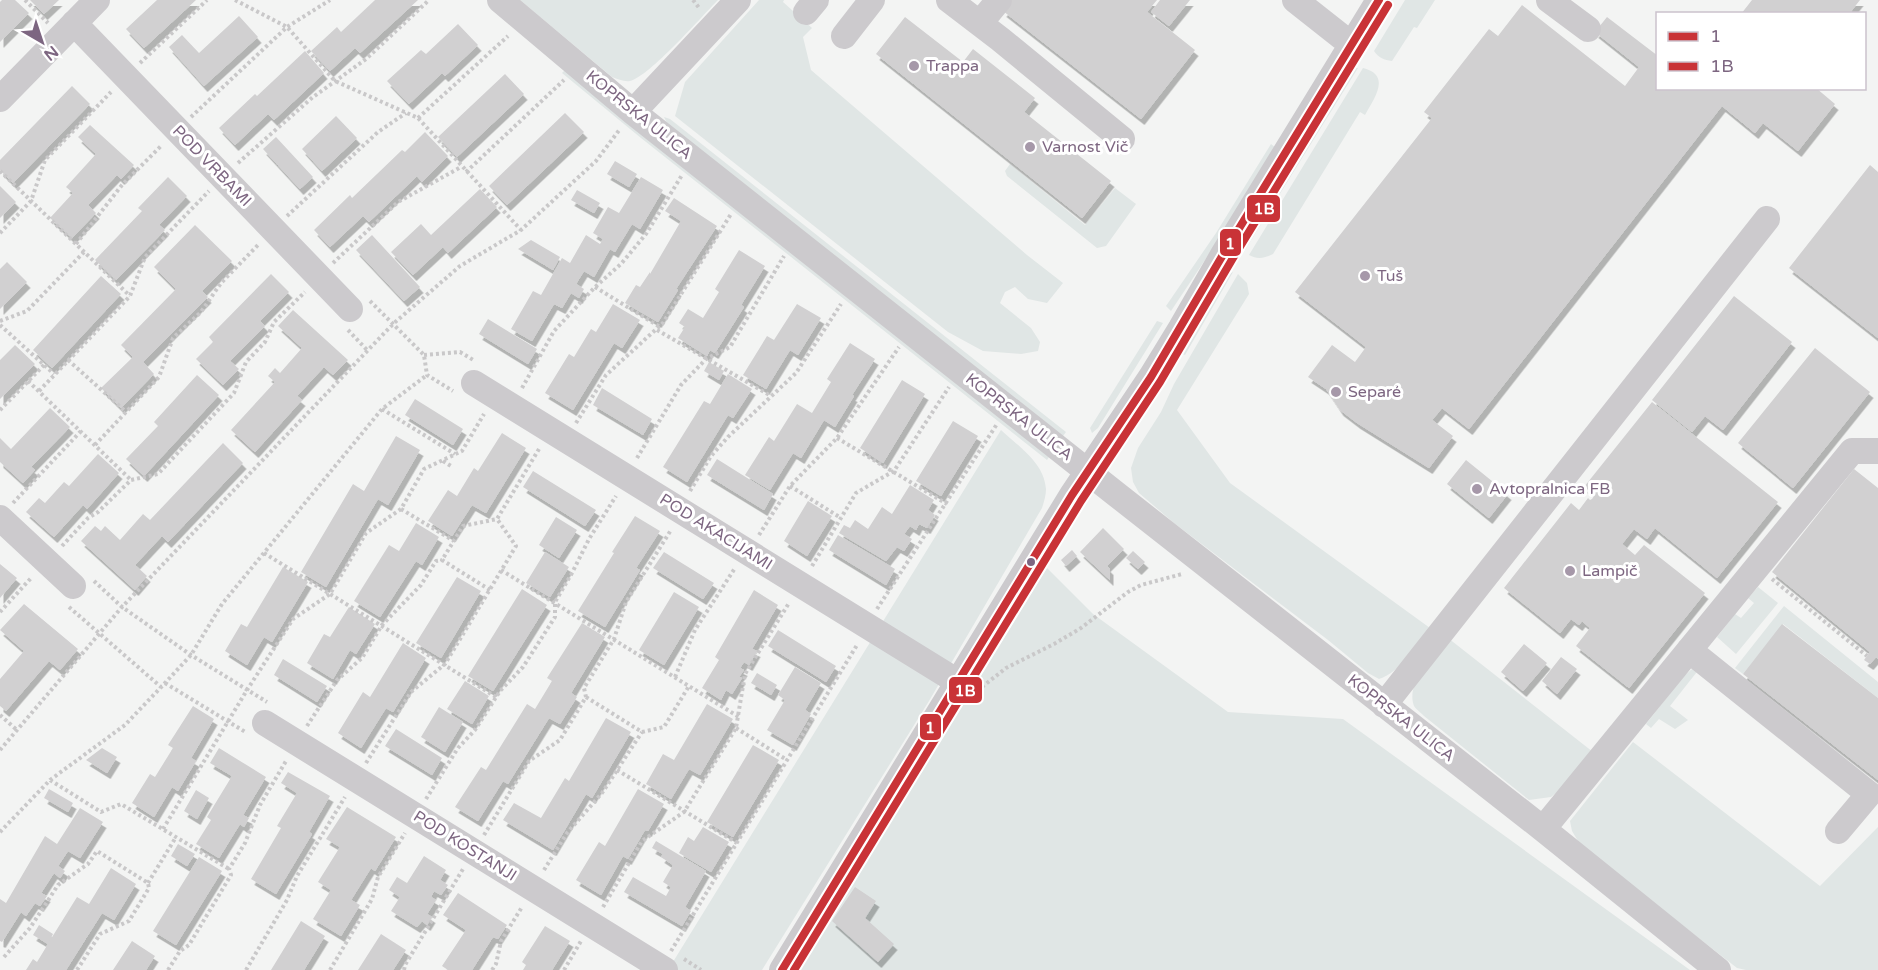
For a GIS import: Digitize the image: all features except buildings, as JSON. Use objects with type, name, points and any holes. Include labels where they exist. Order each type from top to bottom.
[{"type":"street","points":[[0,99],[97,0]]},
{"type":"street","name":"KOPRSKA ULICA","points":[[500,0],[633,112],[1543,829],[1718,970]]},
{"type":"street","points":[[633,112],[738,0]]},
{"type":"street","points":[[844,36],[872,0]]},
{"type":"street","points":[[949,0],[1122,139]]},
{"type":"street","points":[[980,23],[999,0]]},
{"type":"street","points":[[1295,0],[1352,45]]},
{"type":"street","points":[[782,970],[969,686],[1088,472],[1181,328],[1230,243],[1379,0]]},
{"type":"street","points":[[1550,0],[1588,29]]},
{"type":"street","name":"POD VRBAMI","points":[[67,30],[126,77],[267,236],[319,277],[350,309]]},
{"type":"street","points":[[1384,705],[1767,219]]},
{"type":"street","name":"POD AKACIJAMI","points":[[494,395],[867,626],[969,686]]},
{"type":"street","points":[[1543,829],[1852,452],[1878,451]]},
{"type":"street","points":[[4,513],[53,555],[74,586]]},
{"type":"street","points":[[1689,650],[1869,794],[1838,831]]},
{"type":"street","name":"POD KOSTANJI","points":[[265,723],[663,969]]},
{"type":"path","points":[[25,0],[67,30]]},
{"type":"path","points":[[0,233],[31,201],[45,160],[126,77],[207,0]]},
{"type":"path","points":[[235,0],[287,27],[336,81],[418,118],[521,230]]},
{"type":"path","points":[[418,118],[511,33]]},
{"type":"path","points":[[466,172],[564,80]]},
{"type":"path","points":[[95,445],[159,377],[173,338],[201,312],[221,283],[267,236],[378,132],[407,112]]},
{"type":"path","points":[[0,750],[122,607],[393,324],[460,266],[521,230],[596,161],[633,112]]},
{"type":"path","points":[[0,612],[18,590],[88,518],[98,512],[130,480],[158,474],[234,393],[246,362],[265,342],[274,322],[319,277],[398,202],[461,166]]},
{"type":"path","points":[[0,171],[130,296]]},
{"type":"path","points":[[163,829],[293,619],[330,594],[366,532],[401,508],[424,470],[462,451],[494,395],[595,287],[621,264],[646,234],[682,175]]},
{"type":"path","points":[[490,590],[442,560],[463,525],[497,519],[558,434],[606,375],[658,328],[731,213]]},
{"type":"path","points":[[54,375],[0,323],[27,311],[84,252]]},
{"type":"path","points":[[330,970],[372,899],[378,877],[458,748],[475,730],[496,697],[523,667],[555,617],[555,602],[589,539],[681,385],[706,359],[730,347],[784,256]]},
{"type":"path","points":[[595,287],[706,359],[771,396]]},
{"type":"path","points":[[404,970],[529,761],[560,740],[586,698],[584,688],[614,639],[626,602],[711,456],[796,373],[843,301]]},
{"type":"path","points":[[675,677],[695,630],[738,562],[748,552],[790,486],[837,438],[899,346]]},
{"type":"path","points":[[68,360],[126,412]]},
{"type":"path","points":[[0,410],[44,365]]},
{"type":"path","points":[[0,832],[50,780],[125,725],[191,655],[222,604],[382,409],[427,375]]},
{"type":"path","points":[[28,381],[130,480]]},
{"type":"path","points":[[564,970],[642,841],[684,812],[736,728],[745,674],[856,493],[894,471],[950,386]]},
{"type":"path","points":[[382,409],[455,454]]},
{"type":"path","points":[[663,969],[867,626],[997,424]]},
{"type":"path","points":[[4,513],[81,431]]},
{"type":"path","points":[[837,438],[946,504]]},
{"type":"path","points":[[442,460],[451,466]]},
{"type":"path","points":[[790,486],[841,518]]},
{"type":"path","points":[[401,508],[454,541]]},
{"type":"path","points":[[246,970],[287,900],[297,876],[411,692],[445,664],[516,546],[497,519]]},
{"type":"path","points":[[264,553],[496,697]]},
{"type":"path","points":[[1757,567],[1867,657]]},
{"type":"path","points":[[969,686],[1054,644],[1081,628],[1128,592],[1142,585],[1209,568]]},
{"type":"path","points":[[501,570],[739,717]]},
{"type":"path","points":[[122,607],[85,572],[61,600],[161,687]]},
{"type":"path","points":[[492,970],[496,964],[501,941],[567,833],[602,793],[642,732],[664,727],[689,686]]},
{"type":"path","points":[[586,698],[642,732]]},
{"type":"path","points":[[0,715],[17,730]]},
{"type":"path","points":[[736,728],[787,760]]},
{"type":"path","points":[[617,770],[736,843]]},
{"type":"path","points":[[50,780],[101,812],[121,804],[229,869]]},
{"type":"path","points":[[77,970],[100,934],[129,921],[176,837]]},
{"type":"path","points":[[4,957],[30,928],[58,885],[88,864],[97,851],[148,884]]},
{"type":"shaded area","points":[[520,0],[718,0],[650,69],[628,81],[612,77]]},
{"type":"shaded area","points":[[759,0],[784,0],[783,2],[812,28],[803,37],[811,70],[1027,255],[1063,283],[1047,303],[1028,299],[1015,287],[1005,292],[1000,303],[1031,328],[1040,342],[1038,351],[1021,354],[983,351],[948,332],[675,116],[685,82]]},
{"type":"shaded area","points":[[1405,0],[1435,0],[1392,61],[1384,59],[1374,51]]},
{"type":"shaded area","points":[[1358,68],[1245,250],[1244,243],[1350,69]]},
{"type":"shaded area","points":[[1363,68],[1372,71],[1379,82],[1376,95],[1365,115],[1360,112],[1273,254],[1261,258],[1249,255]]},
{"type":"shaded area","points":[[566,69],[1049,457],[1047,460],[641,138],[562,73]]},
{"type":"shaded area","points":[[664,117],[670,119],[1066,432],[1063,436],[668,125]]},
{"type":"shaded area","points":[[1271,144],[1276,148],[1171,311],[1166,306],[1216,233]]},
{"type":"shaded area","points":[[1010,164],[1085,225],[1115,188],[1136,204],[1106,246],[1097,248],[1007,176],[1005,171]]},
{"type":"shaded area","points":[[1233,272],[1185,355],[1180,353],[1225,276]]},
{"type":"shaded area","points":[[1238,274],[1247,283],[1249,294],[1177,410],[1230,483],[1430,628],[1401,665],[1379,679],[1368,673],[1174,523],[1139,493],[1133,482],[1131,468],[1138,448],[1161,412],[1174,384]]},
{"type":"shaded area","points":[[1157,321],[1163,323],[1098,428],[1092,433],[1090,428]]},
{"type":"shaded area","points":[[1001,430],[1030,456],[1041,471],[1046,489],[1044,501],[929,701],[762,970],[668,970]]},
{"type":"shaded area","points":[[1047,568],[1093,614],[1228,712],[1343,719],[1690,970],[800,970]]},
{"type":"shaded area","points":[[1758,587],[1778,603],[1736,654],[1717,637],[1735,614],[1741,618],[1754,603],[1748,598]]},
{"type":"shaded area","points":[[1784,606],[1878,682],[1878,698],[1783,624],[1743,674],[1735,668]]},
{"type":"shaded area","points":[[1448,638],[1593,752],[1563,787],[1551,797],[1529,800],[1414,706],[1412,697],[1417,679],[1429,660]]},
{"type":"shaded area","points":[[1700,668],[1670,706],[1688,720],[1675,729],[1659,719],[1651,728],[1646,724],[1683,677],[1692,669]]},
{"type":"shaded area","points":[[1633,742],[1820,886],[1878,827],[1878,970],[1746,970],[1737,968],[1581,846],[1572,831],[1570,821]]},
{"type":"transit line","name":"1","points":[[782,970],[1072,495],[1151,377],[1379,0]]},
{"type":"transit line","name":"1B","points":[[794,970],[1081,501],[1160,382],[1388,5]]},
{"type":"place","name":"Trappa","points":[[914,66]]},
{"type":"place","name":"Varnost Vič","points":[[1030,147]]},
{"type":"place","name":"Tuš","points":[[1365,276]]},
{"type":"place","name":"Separé","points":[[1336,392]]},
{"type":"place","name":"Avtopralnica FB","points":[[1477,489]]},
{"type":"place","name":"Lampič","points":[[1570,571]]}]
